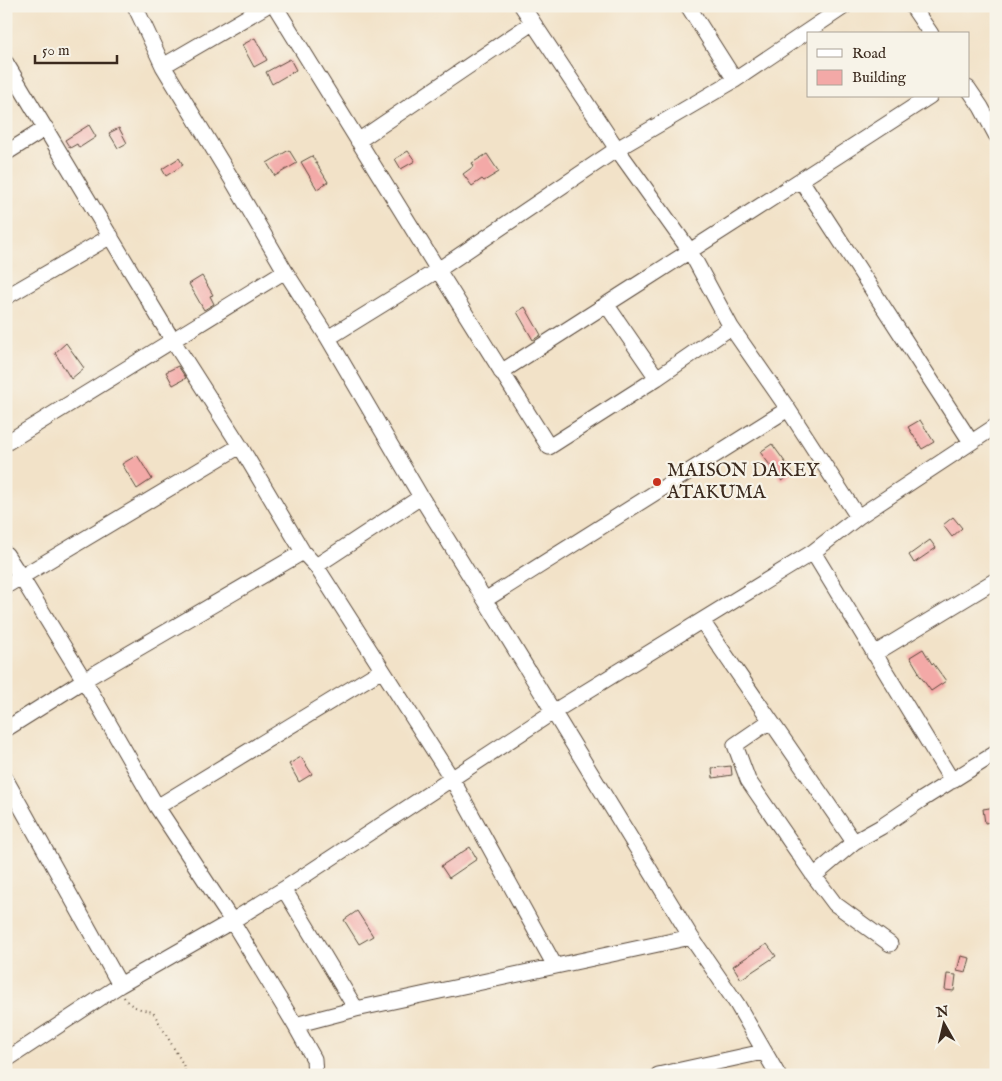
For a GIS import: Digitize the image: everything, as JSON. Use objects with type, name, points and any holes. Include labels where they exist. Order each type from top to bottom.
[{"type":"street","points":[[135,6],[163,66],[285,271],[328,338],[421,497],[691,938],[737,1004],[778,1075]]},
{"type":"street","points":[[163,66],[266,6]]},
{"type":"street","points":[[275,6],[549,447],[657,378],[731,327]]},
{"type":"street","points":[[522,6],[617,149],[690,251],[731,327],[788,409],[858,517]]},
{"type":"street","points":[[688,6],[735,80]]},
{"type":"street","points":[[328,338],[438,270],[617,149],[735,80],[845,6]]},
{"type":"street","points":[[912,6],[930,32]]},
{"type":"street","points":[[358,141],[532,22]]},
{"type":"street","points":[[6,63],[173,341],[240,446],[303,552],[316,566],[452,779],[555,966]]},
{"type":"street","points":[[970,91],[996,136]]},
{"type":"street","points":[[501,372],[927,98]]},
{"type":"street","points":[[6,153],[46,128]]},
{"type":"street","points":[[802,180],[971,442]]},
{"type":"street","points":[[6,297],[111,236]]},
{"type":"street","points":[[6,444],[285,271]]},
{"type":"street","points":[[606,304],[657,378]]},
{"type":"street","points":[[485,600],[788,409]]},
{"type":"street","points":[[7,1056],[120,985],[284,889],[553,712],[813,552],[858,517],[996,426]]},
{"type":"street","points":[[6,586],[240,446]]},
{"type":"street","points":[[316,566],[421,497]]},
{"type":"street","points":[[6,729],[84,680],[303,552]]},
{"type":"street","points":[[813,552],[952,781]]},
{"type":"street","points":[[6,554],[84,680],[157,807],[232,921],[295,1025],[314,1059],[315,1075]]},
{"type":"street","points":[[874,654],[996,580]]},
{"type":"street","points":[[702,621],[854,842]]},
{"type":"street","points":[[157,807],[382,670]]},
{"type":"street","points":[[770,721],[735,745],[748,780],[835,904],[890,944]]},
{"type":"street","points":[[814,876],[854,842],[881,827],[996,753]]},
{"type":"street","points":[[6,780],[120,985]]},
{"type":"street","points":[[284,889],[356,1009]]},
{"type":"street","points":[[295,1025],[356,1009],[691,938]]},
{"type":"street","points":[[664,1074],[763,1052]]},
{"type":"path","points":[[120,985],[126,1000],[140,1010],[153,1012],[183,1064],[186,1075]]},
{"type":"building","points":[[255,38],[267,60],[254,67],[242,45]]},
{"type":"building","points":[[290,59],[296,70],[272,84],[266,72]]},
{"type":"building","points":[[89,125],[96,137],[79,148],[77,144],[70,148],[65,140]]},
{"type":"building","points":[[119,128],[127,143],[118,148],[109,133]]},
{"type":"building","points":[[289,150],[297,163],[275,176],[267,163]]},
{"type":"building","points":[[408,151],[415,161],[401,169],[395,159]]},
{"type":"building","points":[[487,154],[499,172],[484,181],[482,179],[472,186],[463,174],[474,166],[472,163]]},
{"type":"building","points":[[312,156],[328,182],[317,189],[301,162]]},
{"type":"building","points":[[179,158],[183,165],[166,176],[162,169]]},
{"type":"building","points":[[202,276],[213,295],[210,296],[214,304],[204,310],[189,284]]},
{"type":"building","points":[[525,307],[541,335],[533,340],[517,312]]},
{"type":"building","points":[[66,343],[84,368],[71,379],[55,353]]},
{"type":"building","points":[[178,366],[186,378],[173,385],[166,372]]},
{"type":"building","points":[[920,420],[934,442],[922,449],[908,427]]},
{"type":"building","points":[[772,444],[793,473],[782,481],[760,452]]},
{"type":"building","points":[[137,455],[152,479],[137,489],[122,464]]},
{"type":"building","points":[[953,517],[962,528],[952,537],[943,525]]},
{"type":"building","points":[[930,540],[936,548],[914,563],[909,555]]},
{"type":"building","points":[[923,649],[946,681],[931,691],[918,673],[910,657]]},
{"type":"building","points":[[301,757],[312,774],[299,782],[289,764]]},
{"type":"building","points":[[731,766],[732,775],[713,778],[712,768]]},
{"type":"building","points":[[996,807],[996,821],[985,823],[983,809]]},
{"type":"building","points":[[470,847],[477,859],[449,878],[441,866]]},
{"type":"building","points":[[357,911],[373,936],[359,944],[344,920]]},
{"type":"building","points":[[767,944],[776,956],[741,979],[733,966]]},
{"type":"building","points":[[961,956],[970,958],[966,973],[957,971]]},
{"type":"building","points":[[947,974],[956,975],[954,991],[945,990]]},
{"type":"place","name":"MAISON DAKEY ATAKUMA","points":[[657,482]]}]
